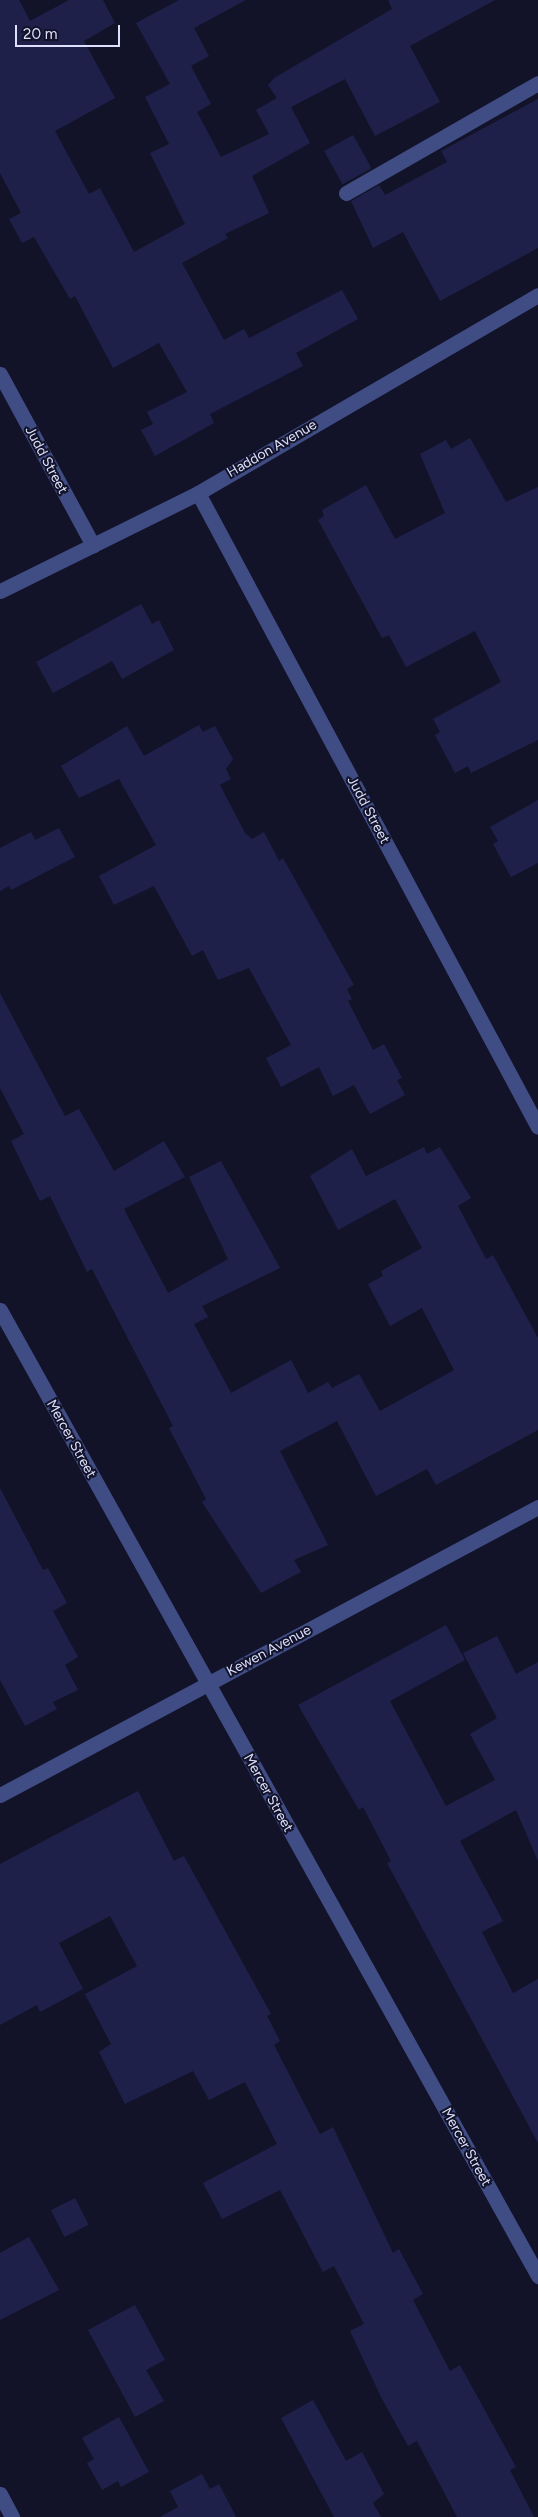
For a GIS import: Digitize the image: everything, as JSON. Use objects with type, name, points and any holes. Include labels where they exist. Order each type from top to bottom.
[{"type":"street","points":[[346,193],[538,83]]},
{"type":"street","name":"Haddon Avenue","points":[[0,591],[198,493],[538,295]]},
{"type":"street","name":"Judd Street","points":[[0,374],[93,545]]},
{"type":"street","name":"Judd Street","points":[[198,493],[538,1127]]},
{"type":"street","name":"Mercer Street","points":[[0,1310],[538,2276]]},
{"type":"street","name":"Kewen Avenue","points":[[0,1795],[538,1507]]},
{"type":"street","points":[[0,2494],[12,2517]]},
{"type":"building","points":[[0,0],[19,0],[30,21],[69,0],[103,0],[115,23],[84,41],[115,98],[55,131],[89,194],[100,188],[134,252],[185,224],[150,153],[169,144],[145,97],[170,84],[136,23],[179,0],[246,0],[194,28],[209,56],[191,66],[211,104],[197,112],[221,157],[269,134],[256,110],[277,98],[268,85],[274,78],[392,9],[388,0],[495,0],[410,46],[440,102],[375,136],[345,79],[291,107],[310,143],[252,176],[269,213],[225,234],[228,238],[182,263],[224,340],[244,329],[249,338],[342,290],[358,319],[296,353],[303,366],[210,414],[214,423],[155,456],[141,430],[153,424],[147,412],[187,392],[159,343],[113,368],[75,296],[70,299],[34,237],[22,243],[9,219],[21,213],[0,173]]},
{"type":"building","points":[[538,99],[538,248],[440,301],[403,232],[373,248],[351,201],[379,185],[385,195],[447,162],[441,151]]},
{"type":"building","points":[[353,135],[371,168],[343,184],[324,151]]},
{"type":"building","points":[[470,438],[506,502],[538,487],[538,740],[471,773],[468,766],[455,773],[435,735],[440,732],[433,719],[501,682],[475,631],[406,667],[389,635],[382,638],[318,520],[324,516],[322,510],[366,485],[395,539],[445,513],[420,454],[446,440],[451,449]]},
{"type":"building","points":[[141,604],[152,624],[159,620],[174,650],[122,679],[112,661],[53,693],[36,662]]},
{"type":"building","points":[[199,725],[203,732],[215,726],[233,759],[226,769],[231,779],[220,785],[245,833],[252,839],[264,832],[279,861],[283,858],[354,985],[347,989],[352,999],[348,1001],[373,1050],[384,1044],[402,1078],[397,1080],[405,1095],[370,1114],[354,1085],[333,1096],[319,1067],[281,1087],[266,1058],[291,1045],[249,968],[218,980],[203,950],[192,956],[154,886],[114,905],[99,876],[156,845],[119,779],[79,798],[61,766],[127,726],[144,756]]},
{"type":"building","points":[[538,800],[538,863],[511,877],[493,844],[498,841],[490,827]]},
{"type":"building","points":[[59,828],[75,857],[11,890],[9,886],[0,891],[0,848],[31,832],[35,840]]},
{"type":"building","points":[[0,993],[65,1116],[79,1109],[114,1171],[164,1141],[185,1177],[124,1209],[168,1293],[228,1259],[189,1177],[221,1161],[280,1268],[202,1306],[208,1317],[194,1324],[231,1393],[291,1360],[308,1393],[328,1382],[332,1388],[359,1374],[380,1411],[454,1370],[422,1308],[390,1326],[368,1284],[383,1276],[381,1271],[422,1248],[395,1199],[338,1230],[310,1176],[352,1149],[366,1176],[424,1147],[427,1154],[440,1147],[471,1198],[458,1206],[486,1259],[493,1255],[538,1338],[538,1430],[436,1485],[427,1469],[376,1496],[337,1421],[280,1451],[328,1545],[294,1560],[301,1572],[261,1593],[202,1502],[206,1499],[169,1428],[173,1426],[92,1269],[87,1272],[50,1196],[40,1201],[11,1141],[24,1134],[0,1088]]},
{"type":"building","points":[[0,1488],[43,1570],[48,1568],[67,1603],[53,1611],[78,1657],[65,1665],[78,1690],[53,1702],[57,1709],[25,1726],[0,1680]]},
{"type":"building","points":[[446,1625],[465,1660],[390,1701],[446,1806],[495,1780],[470,1734],[497,1718],[463,1653],[497,1636],[516,1674],[538,1662],[538,1861],[516,1810],[460,1841],[503,1921],[482,1932],[513,1993],[538,1979],[538,2143],[387,1863],[391,1861],[363,1807],[359,1810],[298,1705]]},
{"type":"building","points":[[138,1791],[174,1861],[184,1856],[271,2014],[267,2016],[280,2041],[274,2045],[320,2134],[333,2127],[393,2253],[399,2249],[423,2294],[413,2300],[450,2371],[460,2365],[516,2467],[510,2470],[534,2517],[457,2517],[417,2441],[408,2446],[381,2397],[350,2331],[364,2324],[334,2266],[323,2272],[280,2190],[222,2219],[203,2183],[277,2144],[245,2082],[209,2100],[193,2071],[125,2104],[99,2052],[111,2044],[85,1994],[137,1966],[110,1916],[59,1943],[83,1989],[40,2012],[37,2005],[0,2025],[0,1864]]},
{"type":"building","points":[[75,2198],[89,2225],[65,2237],[51,2210]]},
{"type":"building","points":[[29,2237],[59,2290],[0,2320],[0,2253]]},
{"type":"building","points":[[135,2305],[165,2360],[146,2370],[164,2401],[135,2417],[88,2330]]},
{"type":"building","points":[[313,2400],[346,2461],[362,2452],[384,2494],[373,2503],[381,2517],[334,2517],[281,2418]]},
{"type":"building","points":[[119,2417],[149,2472],[121,2487],[118,2481],[102,2490],[87,2463],[94,2459],[82,2438]]},
{"type":"building","points":[[202,2474],[210,2489],[219,2484],[236,2517],[160,2517],[178,2507],[170,2491]]}]
